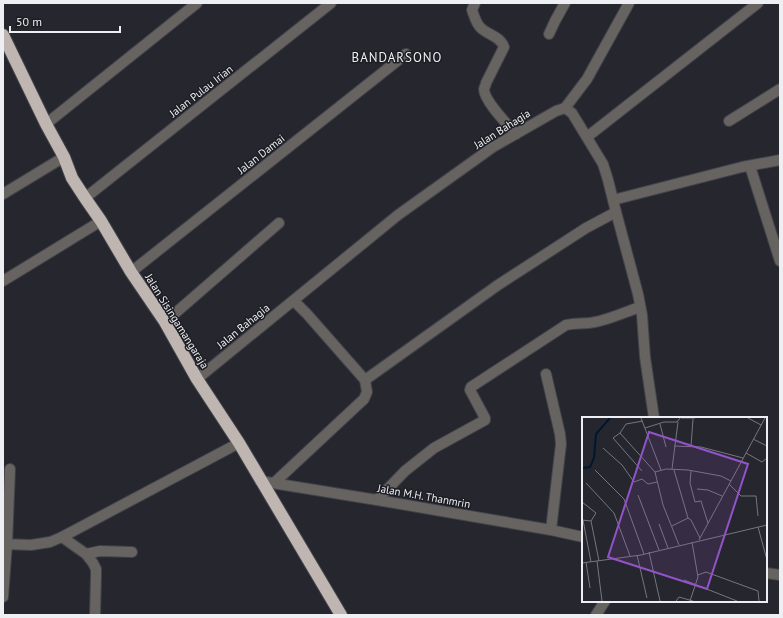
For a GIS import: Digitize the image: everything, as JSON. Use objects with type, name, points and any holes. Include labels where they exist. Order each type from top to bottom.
[{"type":"highway","name":"Jalan Sisingamangaraja","points":[[3,35],[46,124],[64,157],[72,178],[101,221],[131,272],[165,322],[197,379],[239,443],[260,481],[341,615]]},
{"type":"street","points":[[46,124],[197,3]]},
{"type":"street","name":"Jalan Pulau Irian","points":[[85,198],[331,3]]},
{"type":"street","points":[[475,3],[472,10],[480,28],[495,36],[504,47],[486,83],[484,89],[485,94],[490,104],[516,134]]},
{"type":"street","points":[[549,34],[565,3]]},
{"type":"street","points":[[629,3],[587,79],[565,108],[572,113],[587,137],[603,164],[608,180],[637,287],[654,417]]},
{"type":"street","points":[[587,137],[758,3]]},
{"type":"street","name":"Jalan Damai","points":[[131,272],[406,54]]},
{"type":"street","points":[[729,121],[780,89]]},
{"type":"street","name":"Jalan Bahagia","points":[[197,379],[398,215],[493,147],[556,111],[565,108]]},
{"type":"street","points":[[3,194],[64,157]]},
{"type":"street","points":[[613,200],[780,160]]},
{"type":"street","points":[[750,166],[780,261]]},
{"type":"street","points":[[365,380],[498,285],[586,228],[616,212]]},
{"type":"street","points":[[3,281],[101,221]]},
{"type":"street","points":[[165,322],[279,223]]},
{"type":"street","points":[[274,483],[364,399],[367,392],[365,380],[294,301]]},
{"type":"street","points":[[377,500],[405,471],[434,448],[485,420],[470,390],[471,387],[566,325],[602,320],[640,307]]},
{"type":"street","points":[[546,374],[561,444],[551,530]]},
{"type":"street","points":[[5,544],[31,545],[50,542],[62,537],[239,443]]},
{"type":"street","points":[[3,597],[10,469]]},
{"type":"street","name":"Jalan M.H. Thanmrin","points":[[260,481],[551,530],[582,537]]},
{"type":"street","points":[[62,537],[86,554],[96,569],[95,615]]},
{"type":"street","points":[[86,554],[100,551],[132,552]]},
{"type":"street","points":[[767,573],[780,576]]},
{"type":"street","points":[[596,615],[604,602]]},
{"type":"district","name":"BANDARSONO","points":[[397,57]]}]
